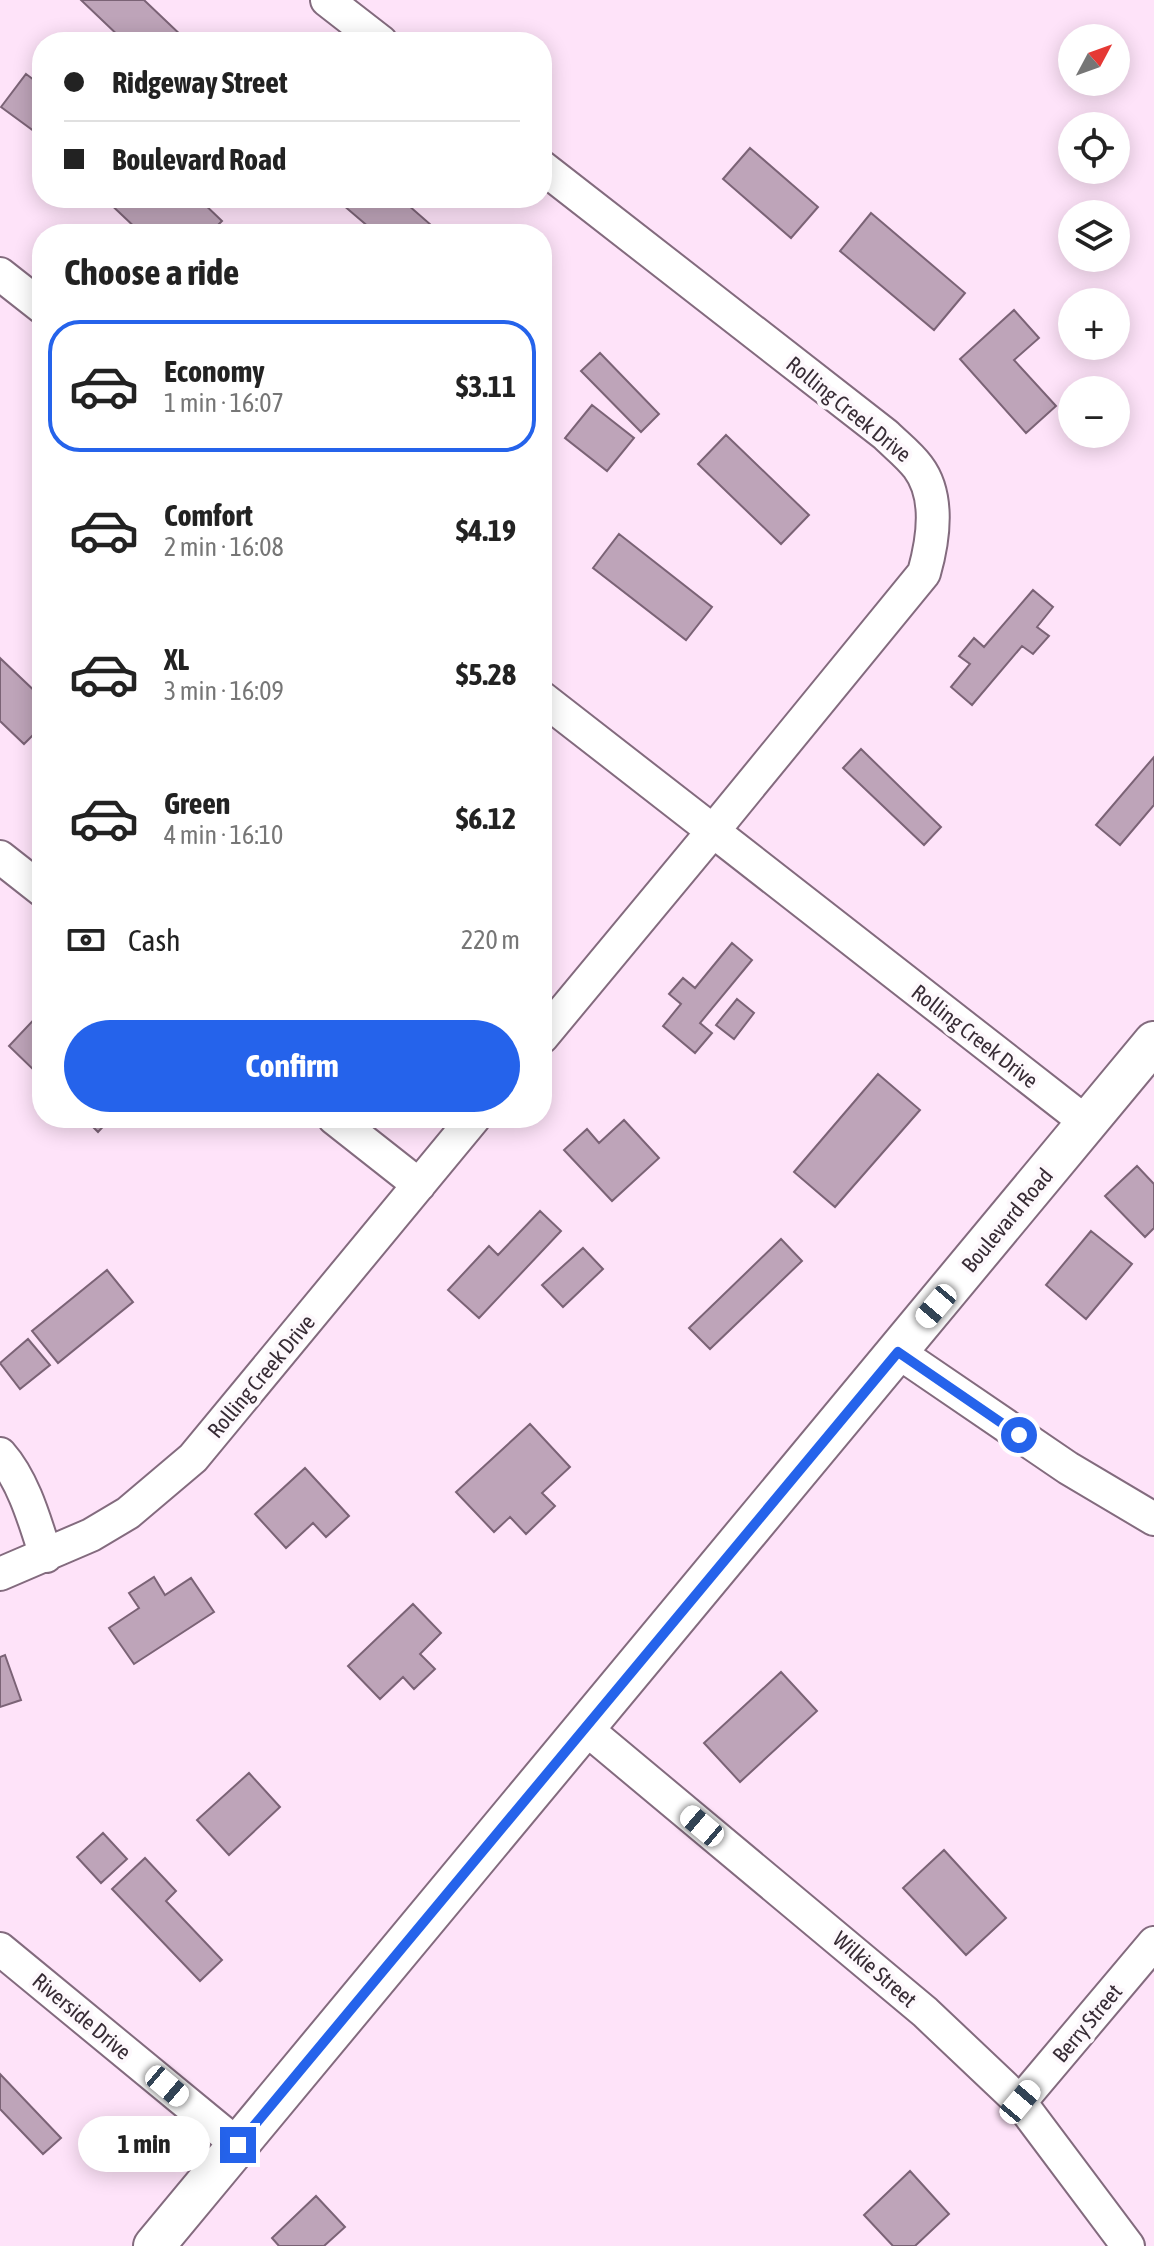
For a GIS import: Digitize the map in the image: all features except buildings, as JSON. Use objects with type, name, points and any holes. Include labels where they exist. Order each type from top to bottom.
[{"type":"street","points":[[327,0],[368,32]]},
{"type":"street","name":"Rolling Creek Drive","points":[[552,175],[886,435],[918,466],[929,485],[931,548],[924,573],[898,608],[552,1025]]},
{"type":"street","points":[[0,274],[32,299]]},
{"type":"street","name":"Rolling Creek Drive","points":[[552,706],[1087,1123]]},
{"type":"street","points":[[0,857],[32,882]]},
{"type":"street","name":"Boulevard Road","points":[[154,2246],[1154,1042]]},
{"type":"street","points":[[347,1128],[419,1185]]},
{"type":"street","name":"Rolling Creek Drive","points":[[0,1574],[46,1556],[128,1513],[193,1458],[466,1128]]},
{"type":"street","points":[[898,1352],[1068,1468],[1154,1519]]},
{"type":"street","points":[[0,1454],[8,1462],[31,1510],[46,1556]]},
{"type":"street","name":"Wilkie Street","points":[[585,1728],[925,2012],[1020,2102],[1128,2246]]},
{"type":"street","name":"Berry Street","points":[[1020,2102],[1154,1943]]},
{"type":"street","name":"Riverside Drive","points":[[0,1949],[238,2145]]},
{"type":"route","points":[[238,2145],[898,1352],[1019,1435]]}]
